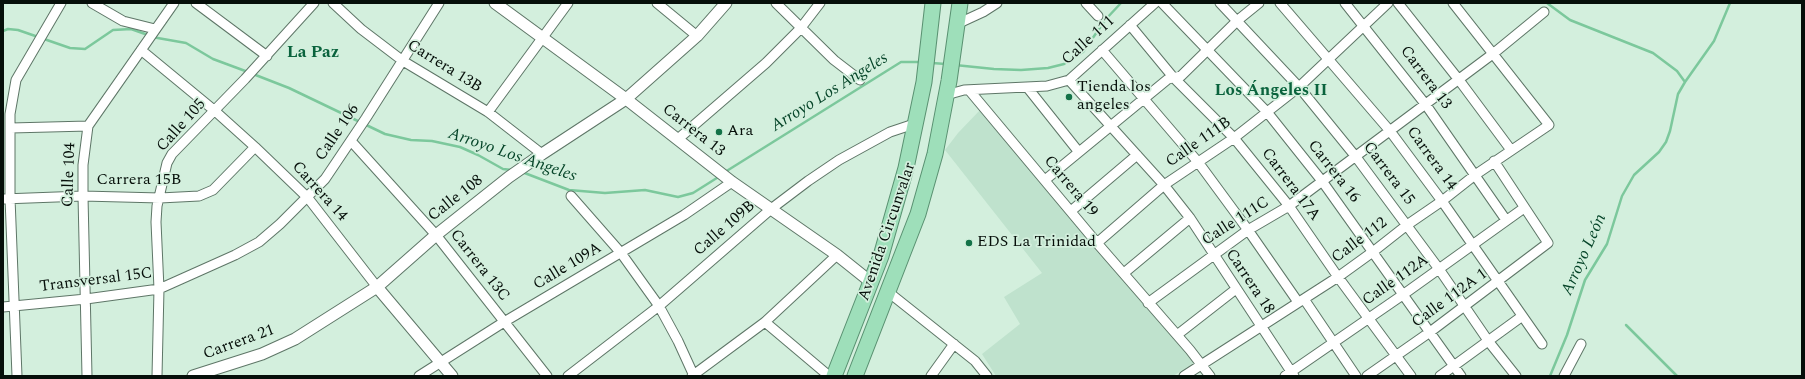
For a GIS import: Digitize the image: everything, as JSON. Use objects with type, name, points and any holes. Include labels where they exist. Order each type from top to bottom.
[{"type":"highway","name":"Avenida Circunvalar","points":[[830,376],[872,283],[906,168],[924,82],[930,40],[933,3]]},
{"type":"highway","name":"Avenida Circunvalar","points":[[855,376],[918,214],[935,154],[960,3]]},
{"type":"highway","points":[[861,376],[864,365],[863,357]]},
{"type":"street","points":[[17,376],[15,306],[6,199],[11,128],[7,114],[16,80],[61,3]]},
{"type":"street","points":[[92,3],[123,21],[155,30]]},
{"type":"street","name":"Calle 104","points":[[87,376],[83,165],[88,126],[174,3]]},
{"type":"street","points":[[196,3],[267,56]]},
{"type":"street","name":"Calle 105","points":[[157,376],[158,289],[156,222],[157,206],[167,163],[172,154],[267,56],[314,3]]},
{"type":"street","name":"Carrera 13B","points":[[333,3],[361,29],[403,61],[488,112],[542,154]]},
{"type":"street","name":"Calle 106","points":[[235,255],[259,242],[308,198],[325,179],[403,61],[439,3]]},
{"type":"street","name":"Carrera 13","points":[[495,3],[626,99],[730,180],[837,255],[872,283]]},
{"type":"street","points":[[488,112],[568,3]]},
{"type":"street","points":[[657,3],[697,36]]},
{"type":"street","name":"Calle 108","points":[[295,339],[377,287],[436,235],[509,177],[626,99],[697,36],[726,3]]},
{"type":"street","points":[[776,3],[834,60],[860,80]]},
{"type":"street","points":[[678,139],[766,64],[800,28],[820,3]]},
{"type":"street","points":[[956,31],[997,3]]},
{"type":"street","points":[[1086,3],[1098,16]]},
{"type":"street","name":"Calle 111","points":[[947,86],[966,90],[1027,87],[1047,86],[1069,80],[1155,3]]},
{"type":"street","name":"Carrera 16","points":[[1162,3],[1267,112],[1322,181],[1374,251],[1461,376]]},
{"type":"street","name":"Carrera 15","points":[[1220,3],[1238,20],[1299,87],[1356,157],[1439,269],[1489,342],[1516,376]]},
{"type":"street","points":[[1044,180],[1143,99],[1173,77],[1181,76],[1238,20],[1258,3]]},
{"type":"street","name":"Carrera 14","points":[[1280,3],[1390,131],[1442,201],[1521,317],[1542,344]]},
{"type":"street","name":"Carrera 13","points":[[1345,3],[1426,105],[1506,220]]},
{"type":"street","name":"Calle 111B","points":[[1097,243],[1164,185],[1234,138],[1299,87],[1388,3]]},
{"type":"street","points":[[1398,3],[1460,80],[1511,150]]},
{"type":"street","points":[[1454,3],[1494,53]]},
{"type":"street","name":"Calle 111C","points":[[1148,303],[1248,230],[1289,206],[1356,157],[1460,80],[1544,12]]},
{"type":"street","name":"Carrera 17A","points":[[1130,25],[1173,77],[1234,138],[1289,206],[1368,319],[1411,376]]},
{"type":"street","name":"Carrera 14","points":[[141,50],[215,111],[308,198],[377,287],[441,361],[452,376]]},
{"type":"street","points":[[1102,50],[1198,162],[1356,376]]},
{"type":"street","name":"Calle 112","points":[[1184,376],[1338,277],[1494,161],[1549,125],[1494,53]]},
{"type":"street","name":"Carrera 18","points":[[1069,80],[1164,185],[1190,218],[1213,255],[1262,327],[1290,375]]},
{"type":"street","points":[[1027,87],[1078,151]]},
{"type":"street","name":"Carrera 19","points":[[966,90],[1177,335],[1210,376]]},
{"type":"street","name":"Calle 109B","points":[[568,376],[659,306],[771,209],[839,160],[890,132],[914,124]]},
{"type":"street","points":[[11,128],[88,126]]},
{"type":"street","name":"Carrera 13C","points":[[351,141],[436,235],[547,376]]},
{"type":"street","name":"Carrera 15B","points":[[6,199],[83,196],[160,198],[199,196],[213,190],[255,147]]},
{"type":"street","points":[[1071,211],[1137,155]]},
{"type":"street","points":[[1494,161],[1524,208]]},
{"type":"street","name":"Calle 109A","points":[[419,376],[504,322],[684,215],[730,180]]},
{"type":"street","points":[[571,196],[621,253],[659,306],[678,341],[693,376],[765,322],[837,255]]},
{"type":"street","name":"Calle 112A","points":[[1290,375],[1524,208]]},
{"type":"street","name":"Calle 112A 1","points":[[1367,376],[1430,332],[1548,243],[1524,208]]},
{"type":"street","points":[[1124,273],[1190,218]]},
{"type":"street","name":"Transversal 15C","points":[[3,307],[86,299],[158,289],[235,255]]},
{"type":"street","points":[[1177,335],[1236,289]]},
{"type":"street","points":[[887,291],[975,361],[987,376]]},
{"type":"street","points":[[1440,376],[1489,342],[1521,317]]},
{"type":"street","points":[[765,322],[830,376]]},
{"type":"street","name":"Carrera 21","points":[[193,376],[262,354],[295,339]]},
{"type":"street","points":[[932,376],[954,344]]},
{"type":"street","points":[[1564,376],[1581,344]]},
{"type":"shaded area","points":[[981,109],[1195,362],[1173,376],[996,376],[982,354],[1020,324],[1004,297],[1042,273],[945,150],[958,133]]},
{"type":"waterway","name":"Arroyo Los Angeles","points":[[955,65],[1021,70],[1048,68],[1064,64],[1083,52],[1106,19],[1121,3]]},
{"type":"waterway","name":"Arroyo Los Angeles","points":[[1547,3],[1570,20],[1653,53],[1677,71],[1685,82]]},
{"type":"waterway","name":"Arroyo León","points":[[1550,376],[1567,335],[1585,280],[1607,244],[1622,196],[1634,175],[1659,152],[1666,142],[1670,131],[1678,94],[1714,41],[1730,3]]},
{"type":"waterway","name":"Arroyo Los Angeles","points":[[3,31],[8,29],[18,30],[70,48],[85,49],[113,30],[131,29],[148,35]]},
{"type":"waterway","name":"Arroyo Los Angeles","points":[[152,37],[186,43],[213,59],[248,72]]},
{"type":"waterway","name":"Arroyo Los Angeles","points":[[725,172],[901,62],[921,62]]},
{"type":"waterway","name":"Arroyo Los Angeles","points":[[932,63],[946,64]]},
{"type":"waterway","name":"Arroyo Los Angeles","points":[[253,74],[289,88],[385,134],[411,140],[432,141],[460,147],[503,169],[512,170]]},
{"type":"waterway","name":"Arroyo Los Angeles","points":[[522,172],[569,190],[605,193],[645,190],[678,197],[693,193],[720,176]]},
{"type":"waterway","points":[[1626,325],[1677,376]]},
{"type":"place","name":"Tienda los angeles","points":[[1069,97]]},
{"type":"place","name":"Ara","points":[[719,132]]},
{"type":"place","name":"EDS La Trinidad","points":[[969,243]]},
{"type":"district","name":"La Paz","points":[[313,54]]},
{"type":"district","name":"Los Ángeles II","points":[[1271,92]]}]
